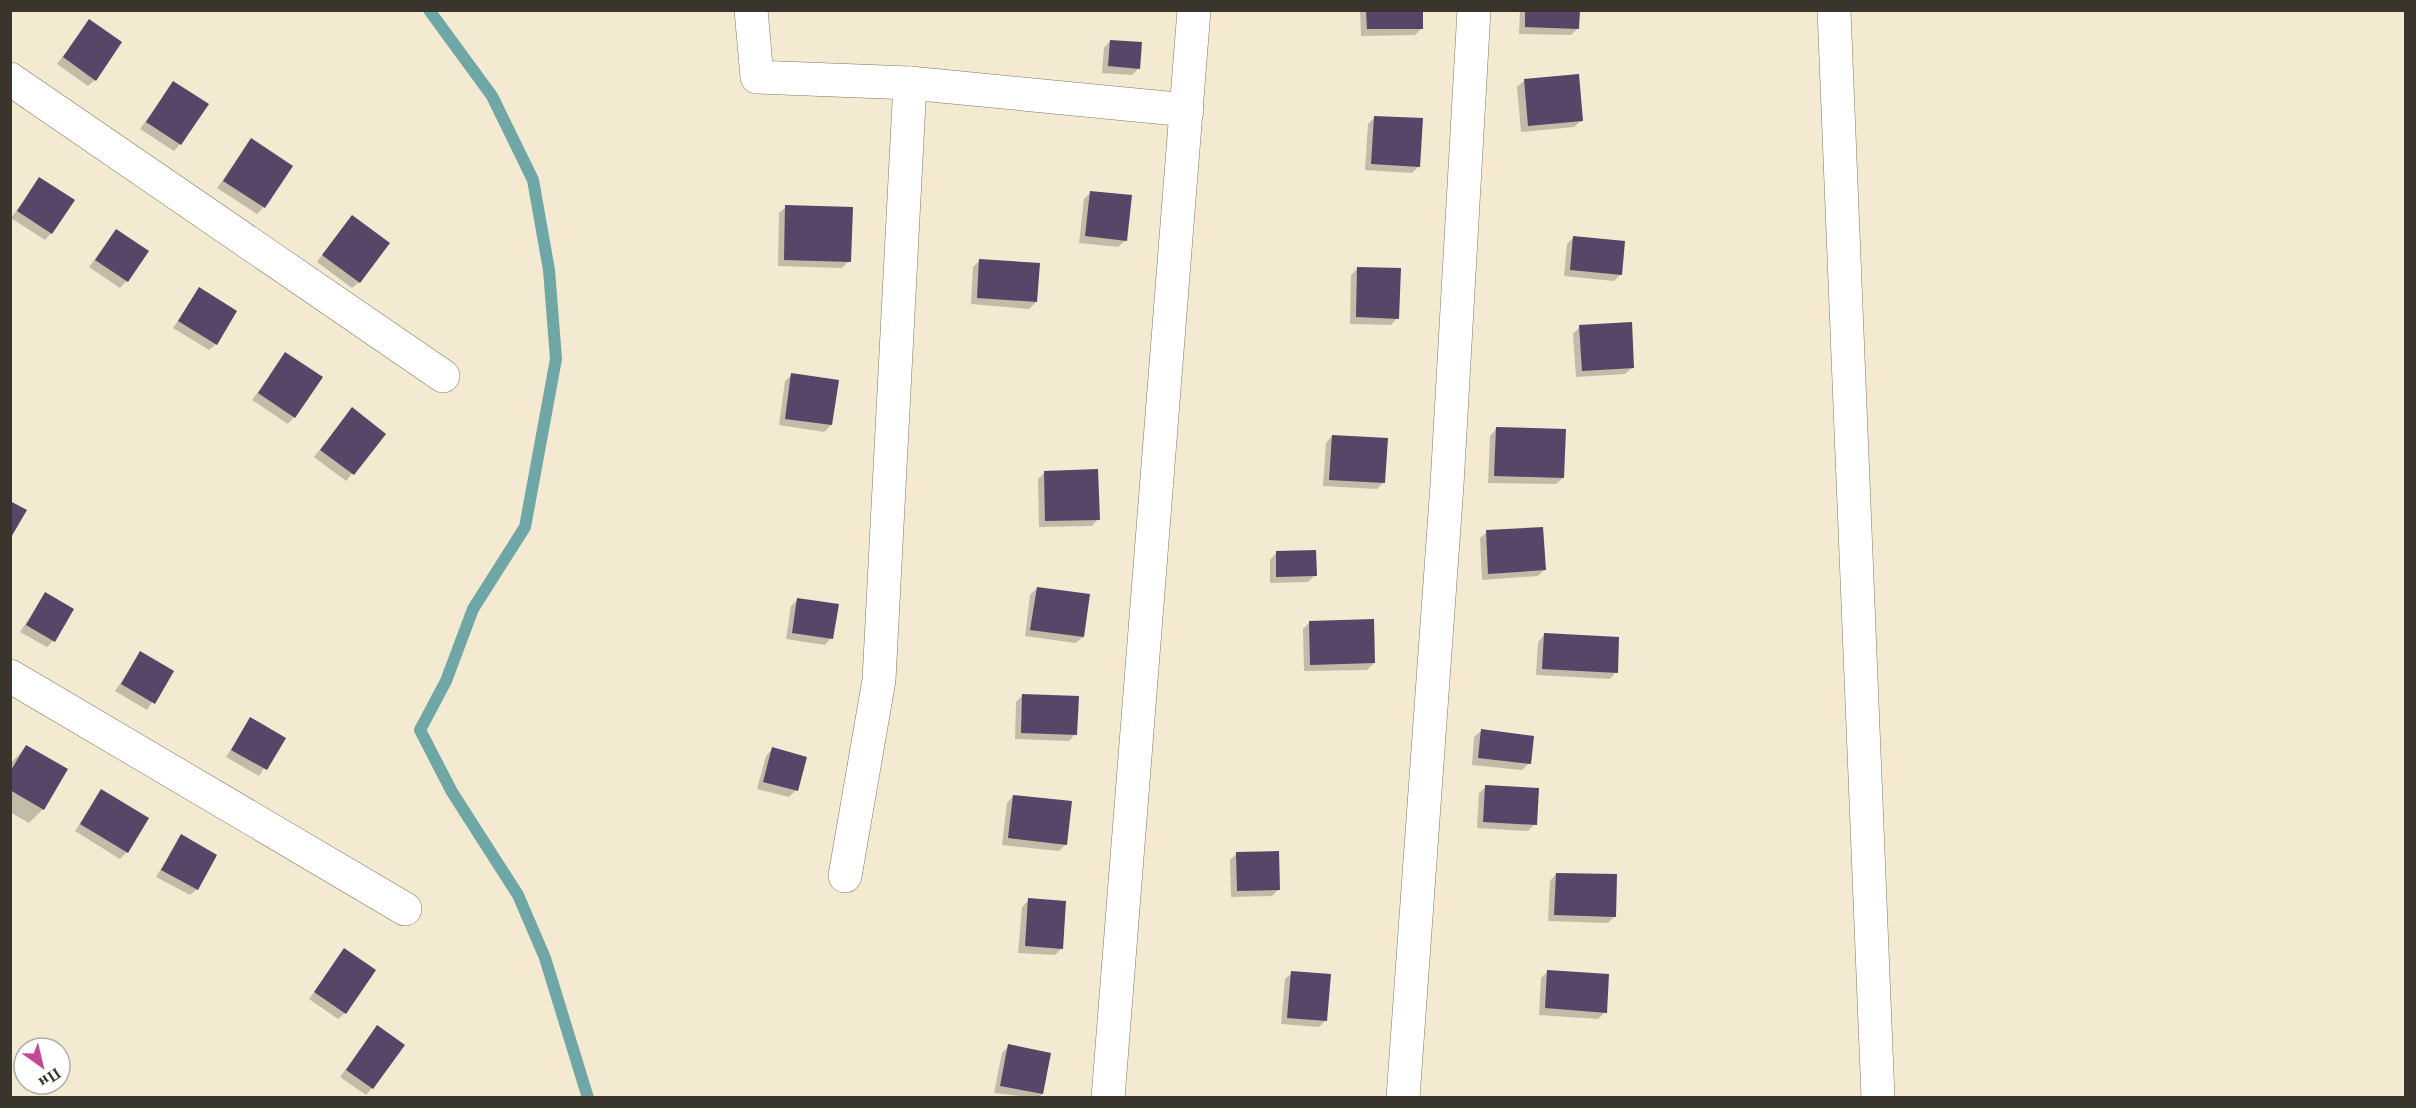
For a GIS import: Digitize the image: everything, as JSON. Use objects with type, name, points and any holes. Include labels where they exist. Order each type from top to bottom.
[{"type":"street","points":[[751,10],[756,77],[910,83],[1187,110]]},
{"type":"street","points":[[1108,1098],[1194,10]]},
{"type":"street","points":[[1403,1098],[1447,484],[1474,10]]},
{"type":"street","points":[[1834,10],[1878,1098]]},
{"type":"street","points":[[10,79],[443,376]]},
{"type":"street","points":[[845,876],[879,680],[910,83]]},
{"type":"street","points":[[10,676],[405,909]]},
{"type":"building","points":[[1366,10],[1423,10],[1423,29],[1367,29]]},
{"type":"building","points":[[1525,10],[1580,10],[1579,29],[1525,27]]},
{"type":"building","points":[[89,19],[122,42],[96,81],[63,57]]},
{"type":"building","points":[[1110,40],[1142,42],[1140,69],[1108,66]]},
{"type":"building","points":[[1579,74],[1583,121],[1528,126],[1524,79]]},
{"type":"building","points":[[173,81],[209,104],[181,145],[146,122]]},
{"type":"building","points":[[1374,116],[1423,118],[1420,167],[1371,164]]},
{"type":"building","points":[[251,138],[293,166],[265,208],[223,181]]},
{"type":"building","points":[[39,177],[75,200],[52,234],[17,211]]},
{"type":"building","points":[[1090,191],[1132,195],[1127,241],[1085,236]]},
{"type":"building","points":[[785,205],[853,207],[851,262],[784,260]]},
{"type":"building","points":[[352,215],[390,243],[360,283],[322,255]]},
{"type":"building","points":[[116,229],[149,251],[128,282],[95,260]]},
{"type":"building","points":[[1573,236],[1625,241],[1622,275],[1570,270]]},
{"type":"building","points":[[979,259],[1040,263],[1037,302],[977,298]]},
{"type":"building","points":[[1357,267],[1401,268],[1399,319],[1356,317]]},
{"type":"building","points":[[199,287],[237,311],[217,345],[178,321]]},
{"type":"building","points":[[1632,322],[1634,368],[1582,371],[1579,325]]},
{"type":"building","points":[[285,352],[323,377],[295,418],[258,393]]},
{"type":"building","points":[[791,373],[839,380],[832,425],[785,419]]},
{"type":"building","points":[[352,407],[386,434],[354,475],[320,450]]},
{"type":"building","points":[[1496,427],[1566,429],[1564,478],[1494,476]]},
{"type":"building","points":[[1332,435],[1388,438],[1385,483],[1329,480]]},
{"type":"building","points":[[1098,469],[1100,520],[1045,521],[1044,471]]},
{"type":"building","points":[[10,501],[27,510],[10,539]]},
{"type":"building","points":[[1543,527],[1546,570],[1488,574],[1486,530]]},
{"type":"building","points":[[1316,550],[1317,576],[1276,577],[1276,551]]},
{"type":"building","points":[[1037,587],[1090,594],[1084,637],[1030,630]]},
{"type":"building","points":[[45,592],[74,609],[55,642],[26,625]]},
{"type":"building","points":[[797,598],[839,604],[833,639],[792,633]]},
{"type":"building","points":[[1374,619],[1375,663],[1310,665],[1309,621]]},
{"type":"building","points":[[1544,633],[1619,637],[1618,673],[1542,669]]},
{"type":"building","points":[[140,651],[174,671],[155,704],[121,684]]},
{"type":"building","points":[[1022,694],[1079,696],[1077,735],[1021,733]]},
{"type":"building","points":[[250,717],[286,738],[267,770],[231,750]]},
{"type":"building","points":[[1481,729],[1534,736],[1531,764],[1478,758]]},
{"type":"building","points":[[26,745],[68,769],[44,810],[10,790],[10,772]]},
{"type":"building","points":[[772,747],[807,757],[798,791],[763,782]]},
{"type":"building","points":[[1485,785],[1539,788],[1537,825],[1483,822]]},
{"type":"building","points":[[101,789],[149,818],[128,853],[80,824]]},
{"type":"building","points":[[1013,795],[1072,801],[1067,845],[1008,838]]},
{"type":"building","points":[[181,834],[217,855],[198,890],[161,870]]},
{"type":"building","points":[[1279,851],[1280,890],[1237,891],[1236,852]]},
{"type":"building","points":[[1556,873],[1617,874],[1616,917],[1554,915]]},
{"type":"building","points":[[1028,898],[1066,901],[1063,949],[1025,946]]},
{"type":"building","points":[[344,948],[376,970],[346,1014],[314,992]]},
{"type":"building","points":[[1547,970],[1609,974],[1607,1013],[1545,1008]]},
{"type":"building","points":[[1291,971],[1331,974],[1327,1021],[1287,1018]]},
{"type":"building","points":[[377,1025],[405,1045],[373,1089],[346,1070]]},
{"type":"building","points":[[1008,1044],[1051,1053],[1043,1094],[1000,1086]]},
{"type":"waterway","points":[[429,10],[492,96],[533,180],[549,270],[556,359],[525,527],[473,609],[446,681],[420,730],[452,792],[518,895],[545,958],[588,1098]]}]
